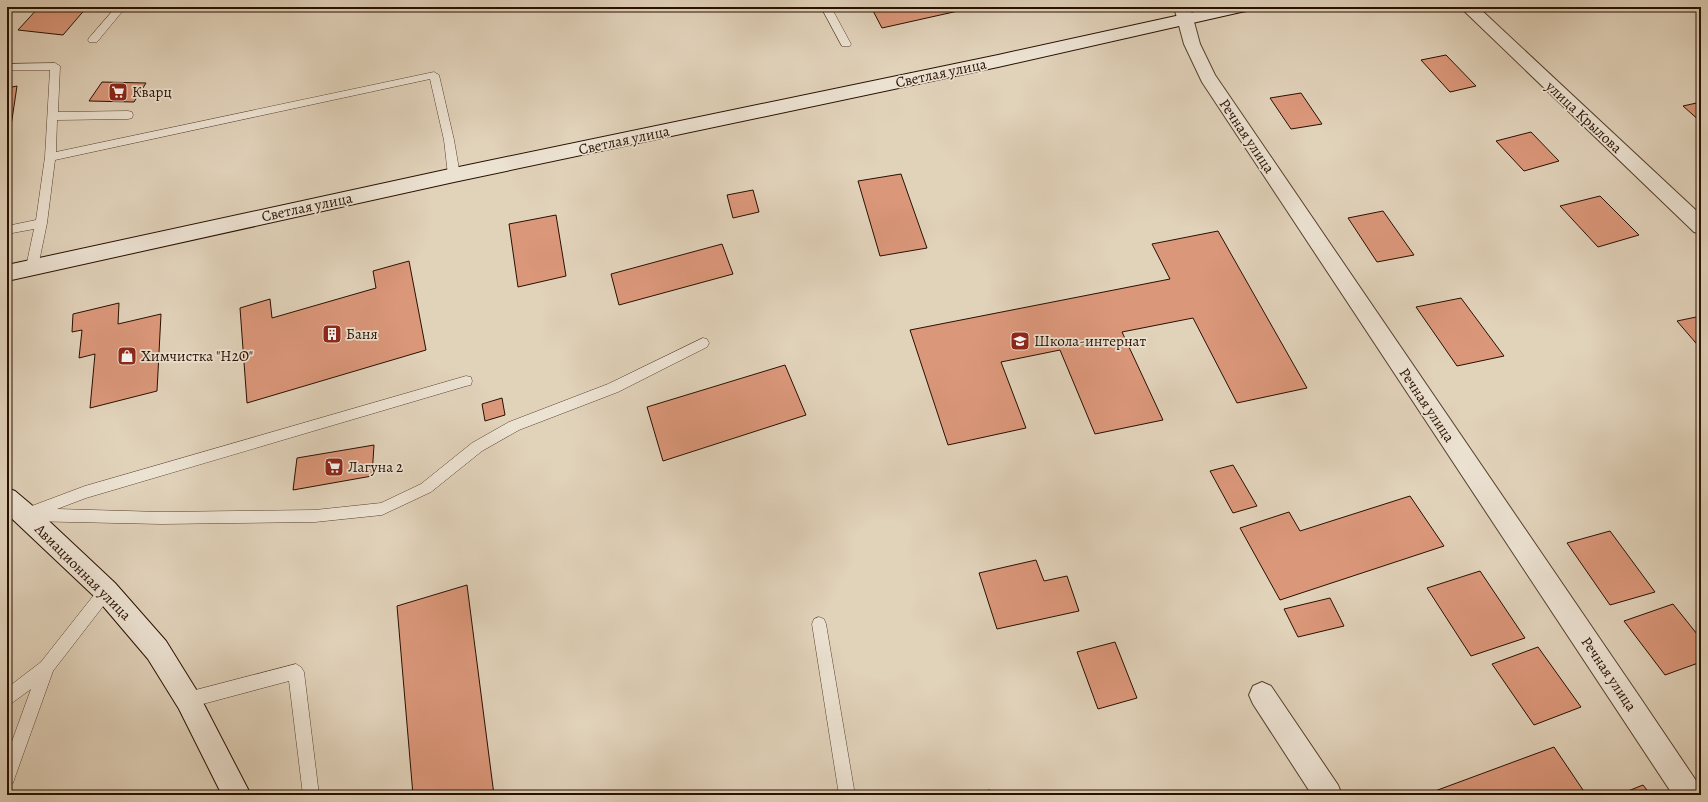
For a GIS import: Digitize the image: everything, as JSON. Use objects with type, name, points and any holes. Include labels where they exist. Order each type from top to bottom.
[{"type":"street","name":"Светлая улица","points":[[7,273],[454,175],[649,135],[1184,14],[1241,7]]},
{"type":"street","name":"улица Крылова","points":[[1468,7],[1701,227]]},
{"type":"street","name":"Речная улица","points":[[1184,14],[1198,60],[1208,78],[1395,359],[1531,556],[1689,795]]},
{"type":"street","name":"Авиационная улица","points":[[7,499],[26,515],[106,591],[157,650],[188,700],[237,795]]},
{"type":"street","points":[[1262,695],[1328,795]]},
{"type":"lane","points":[[93,40],[121,7]]},
{"type":"lane","points":[[826,7],[846,44]]},
{"type":"lane","points":[[7,67],[55,66],[50,157],[41,223],[32,267]]},
{"type":"lane","points":[[50,157],[434,75],[449,140],[454,175]]},
{"type":"lane","points":[[52,116],[128,115]]},
{"type":"lane","points":[[7,230],[41,223]]},
{"type":"lane","points":[[26,515],[161,518],[300,516],[382,509],[426,488],[477,447],[514,426],[613,388],[703,344]]},
{"type":"lane","points":[[26,515],[85,492],[466,381]]},
{"type":"lane","points":[[7,698],[46,667],[106,591]]},
{"type":"lane","points":[[819,624],[847,795]]},
{"type":"lane","points":[[7,778],[46,667]]},
{"type":"lane","points":[[188,700],[296,672],[311,795]]},
{"type":"building","points":[[39,7],[87,7],[63,35],[18,30]]},
{"type":"building","points":[[871,7],[976,7],[882,28]]},
{"type":"building","points":[[1446,55],[1476,86],[1450,92],[1421,60]]},
{"type":"building","name":"Кварц","points":[[102,82],[146,83],[134,102],[89,101]]},
{"type":"building","points":[[17,86],[7,153],[7,88]]},
{"type":"building","points":[[1301,93],[1322,124],[1291,129],[1270,98]]},
{"type":"building","points":[[1701,102],[1701,122],[1683,106]]},
{"type":"building","points":[[1531,132],[1559,161],[1524,171],[1496,141]]},
{"type":"building","points":[[901,174],[927,248],[880,256],[858,181]]},
{"type":"building","points":[[753,190],[759,212],[733,218],[727,195]]},
{"type":"building","points":[[1600,196],[1639,235],[1598,247],[1560,206]]},
{"type":"building","points":[[1383,211],[1414,255],[1377,262],[1348,218]]},
{"type":"building","points":[[556,215],[566,276],[518,287],[509,224]]},
{"type":"building","name":"Школа-интернат","points":[[1218,231],[1307,388],[1237,403],[1193,318],[1122,332],[1163,420],[1095,434],[1060,350],[1001,362],[1026,428],[948,445],[910,330],[1170,279],[1152,244]]},
{"type":"building","points":[[722,244],[733,274],[619,305],[611,274]]},
{"type":"building","name":"Баня","points":[[409,261],[426,350],[247,403],[240,308],[270,299],[272,318],[376,288],[373,271]]},
{"type":"building","points":[[1461,298],[1504,356],[1457,366],[1416,307]]},
{"type":"building","name":"Химчистка \"H2O\"","points":[[119,303],[118,324],[161,314],[157,391],[90,408],[95,354],[79,358],[82,330],[72,332],[73,314]]},
{"type":"building","points":[[1701,316],[1701,349],[1677,321]]},
{"type":"building","points":[[785,365],[806,415],[663,461],[647,407]]},
{"type":"building","points":[[502,398],[505,415],[485,421],[482,404]]},
{"type":"building","name":"Лагуна 2","points":[[374,445],[372,476],[293,490],[297,458]]},
{"type":"building","points":[[1233,465],[1257,506],[1233,513],[1210,471]]},
{"type":"building","points":[[1410,496],[1444,546],[1280,600],[1240,528],[1289,512],[1300,531]]},
{"type":"building","points":[[1610,531],[1655,592],[1610,605],[1567,543]]},
{"type":"building","points":[[1036,560],[1044,581],[1067,576],[1079,611],[997,629],[979,573]]},
{"type":"building","points":[[1480,571],[1525,638],[1471,656],[1427,588]]},
{"type":"building","points":[[467,585],[494,795],[413,795],[397,606]]},
{"type":"building","points":[[1330,598],[1344,626],[1298,637],[1284,609]]},
{"type":"building","points":[[1673,604],[1701,639],[1701,662],[1665,675],[1624,621]]},
{"type":"building","points":[[1115,642],[1137,698],[1098,709],[1077,652]]},
{"type":"building","points":[[1538,647],[1581,707],[1534,725],[1492,664]]},
{"type":"building","points":[[1554,747],[1583,790],[1570,795],[1437,795],[1435,791]]},
{"type":"building","points":[[1643,785],[1651,795],[1618,795]]},
{"type":"building","points":[[990,790],[992,795],[966,795]]},
{"type":"place","name":"Кварц","points":[[118,92]]},
{"type":"place","name":"Баня","points":[[332,334]]},
{"type":"place","name":"Школа-интернат","points":[[1020,341]]},
{"type":"place","name":"Химчистка \"H2O\"","points":[[127,356]]},
{"type":"place","name":"Лагуна 2","points":[[334,467]]}]
